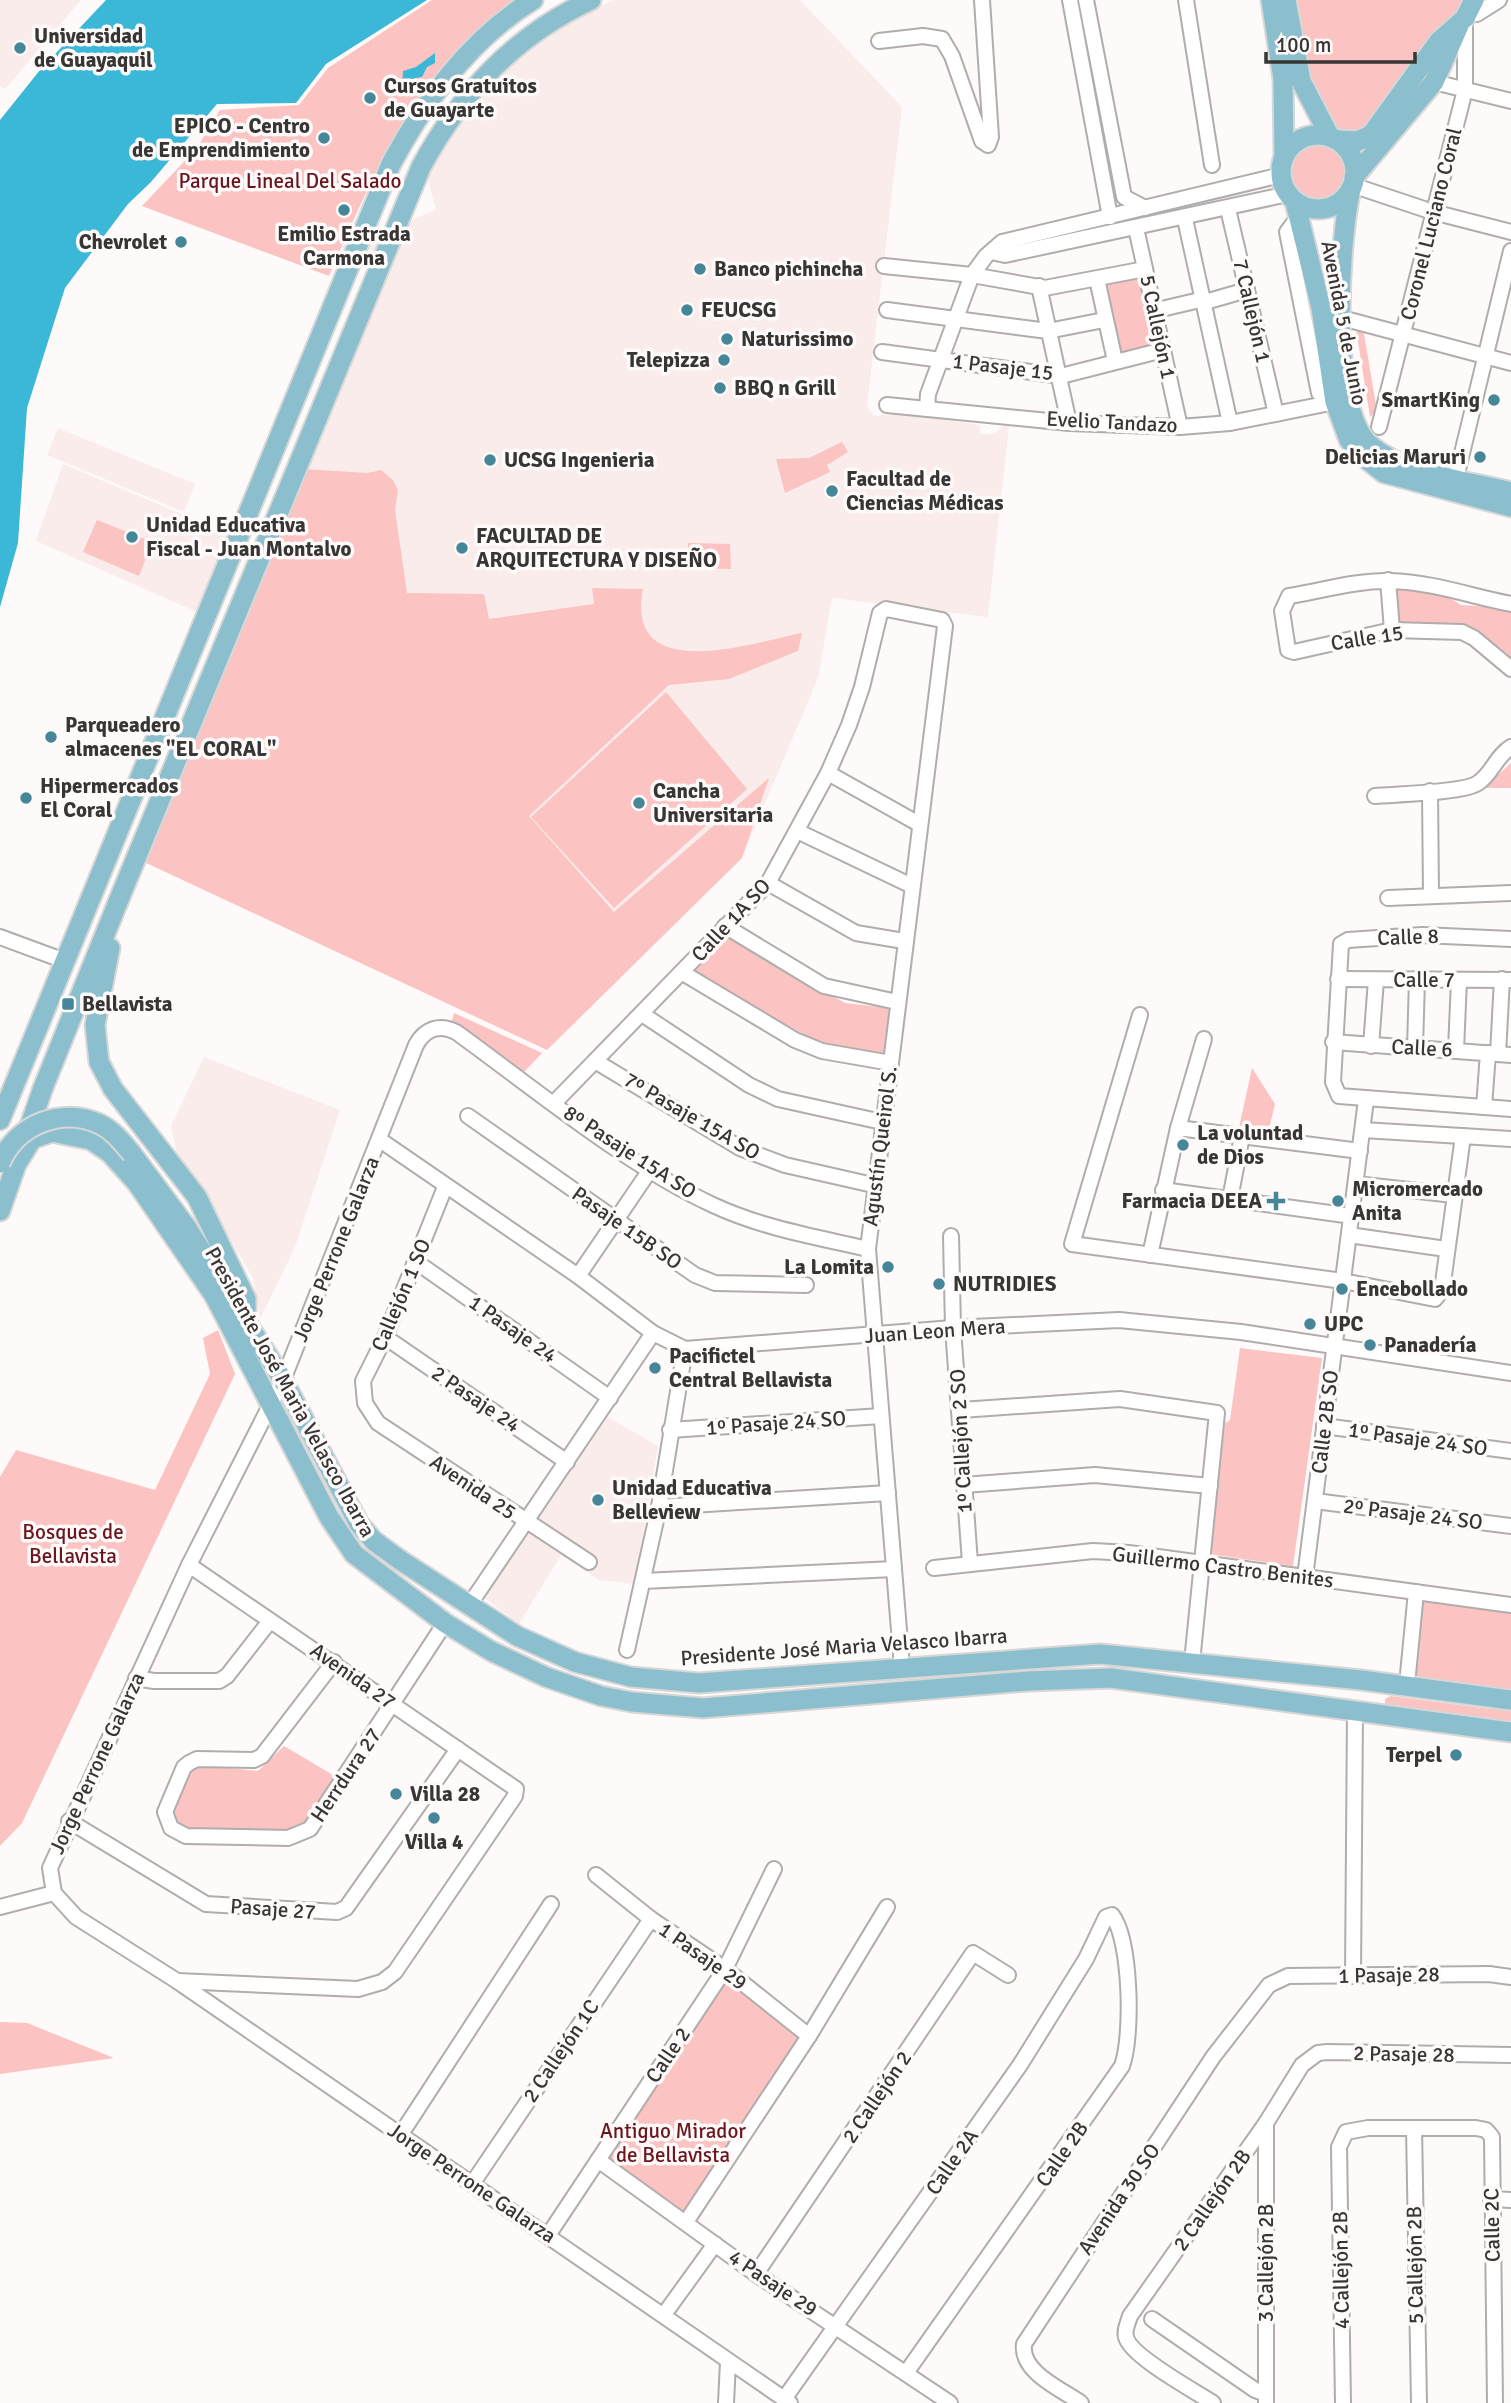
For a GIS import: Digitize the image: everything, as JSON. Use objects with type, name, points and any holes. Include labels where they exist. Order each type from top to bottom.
[{"type":"main road","points":[[0,1120],[391,164],[420,114],[456,67],[487,36],[533,0]]},
{"type":"main road","points":[[0,1211],[10,1162],[43,1088],[421,167],[452,115],[490,69],[525,38],[591,0]]},
{"type":"main road","points":[[1269,0],[1284,98],[1282,166],[1294,204],[1315,209],[1336,205],[1434,82],[1467,14]]},
{"type":"main road","points":[[1286,0],[1301,81],[1333,138],[1351,156],[1352,184]]},
{"type":"main road","points":[[1282,166],[1298,140],[1319,135],[1358,141],[1371,135],[1439,41],[1467,14]]},
{"type":"main road","name":"Avenida 5 de Junio","points":[[1352,184],[1339,274],[1338,317],[1349,398],[1358,427],[1368,443],[1395,461],[1511,492]]},
{"type":"main road","name":"Avenida 5 de Junio","points":[[1294,204],[1327,397],[1349,440],[1359,453],[1384,472],[1511,508]]},
{"type":"main road","points":[[120,897],[98,1002],[94,1039],[99,1062],[113,1089],[197,1197],[246,1299],[248,1325]]},
{"type":"main road","name":"Presidente José Maria Velasco Ibarra","points":[[10,1162],[9,1146],[23,1131],[55,1119],[84,1119],[101,1125],[132,1154],[187,1228],[283,1380],[359,1524],[374,1541],[468,1606],[545,1650],[598,1670],[631,1677],[699,1682],[1100,1654],[1361,1680],[1402,1680],[1511,1700]]},
{"type":"main road","name":"Presidente José Maria Velasco Ibarra","points":[[10,1162],[32,1139],[52,1132],[91,1140],[120,1163],[170,1228],[214,1295],[270,1407],[340,1536],[354,1554],[445,1623],[491,1651],[546,1677],[601,1696],[703,1708],[1028,1681],[1111,1678],[1511,1732]]},
{"type":"main road","points":[[1025,1658],[1017,1667],[1022,1679],[1028,1681]]},
{"type":"main road","points":[[1355,1711],[1367,1706],[1371,1698],[1368,1686],[1361,1680]]},
{"type":"main road","points":[[1391,1716],[1384,1711],[1380,1699],[1384,1691],[1402,1680]]},
{"type":"street","points":[[879,41],[923,36],[942,39],[952,56],[982,141],[988,145],[991,137],[982,0]]},
{"type":"street","points":[[1070,0],[1110,216]]},
{"type":"street","points":[[1086,0],[1124,197],[1145,208]]},
{"type":"street","points":[[1186,0],[1212,165]]},
{"type":"street","points":[[1467,14],[1484,12],[1499,0]]},
{"type":"street","name":"Coronel Luciano Coral","points":[[1379,427],[1465,89],[1467,14]]},
{"type":"street","points":[[1434,82],[1511,101]]},
{"type":"street","points":[[927,409],[928,394],[972,275],[1002,242],[1145,208],[1282,166]]},
{"type":"street","points":[[1352,184],[1433,212],[1511,232]]},
{"type":"street","points":[[992,252],[1005,255],[1228,209],[1294,204]]},
{"type":"street","name":"7 Callejón 1","points":[[1228,209],[1276,414]]},
{"type":"street","points":[[1185,219],[1230,423]]},
{"type":"street","name":"5 Callejón 1","points":[[1136,228],[1180,427]]},
{"type":"street","points":[[1456,478],[1511,251]]},
{"type":"street","points":[[884,266],[972,275],[1056,288],[1145,269]]},
{"type":"street","points":[[1097,279],[1115,361]]},
{"type":"street","points":[[1039,286],[1061,376],[1069,423]]},
{"type":"street","points":[[1153,312],[1247,290]]},
{"type":"street","points":[[887,310],[1048,331],[1104,320]]},
{"type":"street","points":[[1338,317],[1511,363]]},
{"type":"street","name":"1 Pasaje 15","points":[[882,352],[974,363],[1005,371],[1061,376],[1163,351]]},
{"type":"street","name":"Evelio Tandazo","points":[[887,405],[1069,423],[1180,427],[1230,423],[1276,414],[1327,397]]},
{"type":"street","points":[[1392,630],[1388,580],[1441,586],[1511,604]]},
{"type":"street","name":"Calle 15","points":[[1388,580],[1289,596],[1282,611],[1288,650],[1294,652],[1392,630],[1468,633],[1511,669]]},
{"type":"street","name":"Calle 1A SO","points":[[554,1103],[768,883],[828,773],[862,687],[880,613],[886,609],[935,617],[945,626]]},
{"type":"street","name":"Agustín Queirol S.","points":[[902,1667],[867,1249],[945,626]]},
{"type":"street","points":[[1375,796],[1470,788],[1477,784],[1502,752],[1511,747]]},
{"type":"street","points":[[828,773],[919,824]]},
{"type":"street","points":[[1430,791],[1431,895]]},
{"type":"street","points":[[797,831],[912,886]]},
{"type":"street","points":[[768,883],[856,933],[904,941]]},
{"type":"street","points":[[1388,898],[1511,893]]},
{"type":"street","points":[[725,926],[824,986],[897,1002]]},
{"type":"street","name":"Calle 8","points":[[1366,1100],[1339,1096],[1333,1082],[1333,1042],[1341,944],[1348,940],[1422,935],[1511,939]]},
{"type":"street","points":[[0,937],[65,961]]},
{"type":"street","points":[[683,973],[795,1040],[822,1051],[891,1063]]},
{"type":"street","name":"Calle 7","points":[[1338,979],[1506,979]]},
{"type":"street","points":[[1415,1048],[1417,979]]},
{"type":"street","points":[[1484,1107],[1499,1054],[1506,979]]},
{"type":"street","points":[[1371,1045],[1376,980]]},
{"type":"street","points":[[1456,1050],[1459,980]]},
{"type":"street","points":[[642,1014],[749,1085],[778,1099],[882,1122]]},
{"type":"street","points":[[1140,1015],[1072,1244],[1343,1281],[1435,1299],[1442,1290],[1463,1136]]},
{"type":"street","name":"8º Pasaje 15A SO","points":[[416,1045],[430,1030],[449,1029],[650,1170],[712,1205],[752,1221],[867,1249]]},
{"type":"street","points":[[1150,1255],[1178,1128],[1203,1039]]},
{"type":"street","name":"Calle 6","points":[[1333,1042],[1499,1054]]},
{"type":"street","name":"Jorge Perrone Galarza","points":[[416,1045],[283,1380],[189,1565],[69,1821],[50,1868],[54,1893],[76,1917],[177,1981],[200,2000],[549,2234],[787,2401]]},
{"type":"street","name":"7º Pasaje 15A SO","points":[[595,1061],[740,1148],[785,1165],[873,1185]]},
{"type":"street","points":[[1366,1100],[1511,1109]]},
{"type":"street","name":"Calle 2B SO","points":[[1305,1577],[1366,1100]]},
{"type":"street","name":"Pasaje 15B SO","points":[[468,1116],[695,1275],[715,1283],[806,1285]]},
{"type":"street","points":[[1178,1128],[1360,1151]]},
{"type":"street","points":[[1363,1130],[1511,1139]]},
{"type":"street","points":[[1230,1199],[1242,1136]]},
{"type":"street","points":[[380,1140],[578,1276],[653,1333],[685,1349],[659,1507],[627,1650]]},
{"type":"street","points":[[578,1276],[614,1219],[650,1170]]},
{"type":"street","points":[[1356,1184],[1454,1195]]},
{"type":"street","name":"Callejón 1 SO","points":[[365,1403],[363,1381],[385,1337],[446,1187]]},
{"type":"street","points":[[1163,1190],[1352,1216]]},
{"type":"street","points":[[1349,1235],[1446,1249]]},
{"type":"street","name":"1º Callejón 2 SO","points":[[951,1236],[953,1328],[970,1563]]},
{"type":"street","name":"1 Pasaje 24","points":[[415,1261],[610,1398]]},
{"type":"street","name":"Juan Leon Mera","points":[[685,1349],[953,1328],[1119,1320],[1169,1323],[1511,1373]]},
{"type":"street","points":[[468,1606],[653,1333]]},
{"type":"street","name":"2 Pasaje 24","points":[[385,1337],[567,1462]]},
{"type":"street","points":[[961,1410],[1120,1399],[1217,1413],[1192,1662]]},
{"type":"street","name":"Avenida 25","points":[[365,1403],[378,1423],[589,1562]]},
{"type":"street","name":"1º Pasaje 24 SO","points":[[670,1430],[881,1416]]},
{"type":"street","name":"1º Pasaje 24 SO","points":[[1324,1426],[1511,1451]]},
{"type":"street","points":[[964,1485],[1095,1475],[1210,1486]]},
{"type":"street","points":[[659,1507],[888,1493]]},
{"type":"street","name":"2º Pasaje 24 SO","points":[[1315,1501],[1511,1526]]},
{"type":"street","name":"Guillermo Castro Benites","points":[[934,1568],[1093,1551],[1511,1605]]},
{"type":"street","name":"Avenida 27","points":[[177,1981],[338,1989],[382,1982],[395,1972],[515,1796],[516,1789],[189,1565]]},
{"type":"street","points":[[643,1581],[894,1569]]},
{"type":"street","points":[[1402,1680],[1416,1592]]},
{"type":"street","points":[[136,1678],[154,1681],[219,1681],[227,1676],[270,1621]]},
{"type":"street","name":"Herrdura 27","points":[[334,1662],[262,1756],[254,1760],[197,1759],[184,1767],[165,1812],[171,1828],[186,1836],[299,1836],[310,1829],[445,1623]]},
{"type":"street","points":[[1353,1976],[1355,1711]]},
{"type":"street","name":"Pasaje 27","points":[[69,1821],[206,1904],[337,1912],[346,1908],[458,1749]]},
{"type":"street","name":"Calle 2","points":[[549,2234],[725,1969],[774,1869]]},
{"type":"street","name":"1 Pasaje 29","points":[[596,1875],[651,1919],[725,1969],[809,2036]]},
{"type":"street","points":[[0,1907],[54,1893]]},
{"type":"street","points":[[401,2134],[551,1904]]},
{"type":"street","points":[[687,2222],[809,2036],[887,1907]]},
{"type":"street","name":"Calle 2B","points":[[906,2373],[1122,2066],[1126,2043],[1126,1961],[1116,1920],[1110,1914],[1106,1917]]},
{"type":"street","name":"Calle 2A","points":[[787,2401],[836,2325],[1033,2045],[1091,1951],[1106,1917]]},
{"type":"street","name":"2 Callejón 1C","points":[[472,2184],[651,1919]]},
{"type":"street","name":"2 Callejón 2","points":[[757,2274],[973,1953],[1008,1975]]},
{"type":"street","name":"1 Pasaje 28","points":[[1269,1985],[1288,1976],[1511,1977]]},
{"type":"street","name":"Avenida 30 SO","points":[[1081,2403],[1028,2365],[1023,2351],[1024,2344],[1213,2057],[1269,1985]]},
{"type":"street","name":"2 Pasaje 28","points":[[1302,2065],[1318,2053],[1327,2052],[1511,2055]]},
{"type":"street","name":"2 Callejón 2B","points":[[1213,2403],[1138,2353],[1126,2336],[1130,2316],[1266,2123],[1302,2065]]},
{"type":"street","name":"3 Callejón 2B","points":[[1266,2123],[1266,2393]]},
{"type":"street","name":"4 Callejón 2B","points":[[1343,2403],[1341,2137],[1358,2128],[1414,2128]]},
{"type":"street","name":"Calle 2C","points":[[1414,2128],[1476,2128],[1489,2133],[1493,2141],[1491,2199],[1495,2403]]},
{"type":"street","name":"5 Callejón 2B","points":[[1414,2128],[1419,2403]]},
{"type":"street","name":"4 Pasaje 29","points":[[598,2160],[757,2274],[950,2403]]},
{"type":"street","points":[[1491,2199],[1511,2200]]},
{"type":"street","points":[[668,2309],[715,2244]]},
{"type":"street","points":[[1152,2319],[1266,2393]]},
{"type":"street","points":[[726,2403],[728,2362]]},
{"type":"shaded area","name":"Universidad de Guayaquil","points":[[0,0],[81,0],[5,89],[0,86]]},
{"type":"shaded area","points":[[613,0],[800,0],[902,107],[867,406],[874,416],[901,413],[980,425],[980,434],[994,434],[1003,426],[1009,426],[988,617],[832,598],[818,678],[742,858],[547,1050],[142,861],[387,268],[341,248],[351,226],[399,246],[412,220],[436,210],[427,177],[465,112],[510,66],[565,26]]},
{"type":"shaded area","points":[[58,428],[195,484],[184,512],[47,455]]},
{"type":"shaded area","name":"Unidad Educativa Fiscal - Juan Montalvo","points":[[63,464],[229,534],[197,612],[36,541]]},
{"type":"shaded area","points":[[204,1057],[340,1110],[295,1247],[260,1319],[253,1278],[193,1176],[177,1155],[171,1126]]},
{"type":"shaded area","name":"Unidad Educativa Belleview","points":[[606,1416],[658,1446],[635,1584],[599,1580],[561,1555],[519,1624],[486,1599],[485,1591]]},
{"type":"green space","name":"Parque Lineal Del Salado","points":[[432,0],[518,0],[452,58],[419,98],[381,162],[329,276],[142,206],[196,149],[220,110],[299,105],[328,68]]},
{"type":"green space","points":[[1296,0],[1464,0],[1461,21],[1368,128],[1345,130],[1327,118],[1312,88]]},
{"type":"green space","points":[[1316,142],[1333,147],[1341,155],[1346,172],[1341,189],[1333,197],[1316,202],[1299,197],[1291,189],[1286,172],[1291,155],[1299,147]]},
{"type":"green space","points":[[1140,275],[1156,347],[1114,357],[1099,284]]},
{"type":"green space","points":[[1355,323],[1363,328],[1377,411],[1370,417]]},
{"type":"green space","points":[[842,442],[848,452],[827,465],[830,472],[785,493],[776,459],[809,458]]},
{"type":"green space","points":[[303,469],[368,473],[381,470],[393,480],[398,490],[395,510],[407,593],[484,594],[489,619],[594,604],[592,588],[643,589],[642,619],[653,638],[672,648],[697,651],[725,649],[802,633],[798,651],[729,679],[669,685],[529,816],[614,912],[769,778],[742,858],[547,1050],[142,861]]},
{"type":"green space","points":[[97,520],[152,542],[139,576],[83,552]]},
{"type":"green space","points":[[688,543],[730,544],[731,569],[688,568]]},
{"type":"green space","points":[[1393,586],[1437,590],[1461,605],[1511,608],[1511,663],[1461,626],[1394,626]]},
{"type":"green space","name":"Cancha Universitaria","points":[[666,692],[747,789],[614,908],[531,817]]},
{"type":"green space","points":[[1511,763],[1511,788],[1481,788],[1491,774],[1498,775]]},
{"type":"green space","points":[[726,936],[845,1003],[889,1008],[884,1055],[821,1044],[693,972]]},
{"type":"green space","points":[[454,1013],[542,1053],[524,1072],[451,1025]]},
{"type":"green space","points":[[1252,1068],[1275,1104],[1267,1137],[1238,1132]]},
{"type":"green space","name":"Bosques de Bellavista","points":[[218,1330],[235,1374],[22,1823],[0,1846],[0,1477],[16,1450],[155,1490],[210,1374],[203,1338]]},
{"type":"green space","points":[[1240,1348],[1322,1358],[1293,1566],[1208,1554],[1225,1423],[1230,1420]]},
{"type":"green space","points":[[1423,1598],[1511,1609],[1511,1693],[1414,1678]]},
{"type":"green space","points":[[1391,1696],[1490,1709],[1511,1708],[1511,1725],[1385,1706],[1385,1699]]},
{"type":"green space","points":[[284,1746],[338,1778],[306,1823],[287,1834],[189,1834],[174,1825],[169,1812],[186,1770],[194,1765],[258,1771]]},
{"type":"green space","name":"Antiguo Mirador de Bellavista","points":[[723,1979],[809,2036],[681,2225],[597,2162]]},
{"type":"green space","points":[[0,2022],[27,2023],[114,2058],[0,2074]]},
{"type":"water","points":[[106,0],[427,0],[326,64],[296,103],[217,104],[151,182],[128,204],[65,288],[27,408],[18,543],[0,607],[0,120],[40,70]]},
{"type":"water","points":[[435,53],[435,63],[427,67],[422,77],[415,78],[408,88],[402,90],[403,71],[416,67]]},
{"type":"place","name":"Universidad de Guayaquil","points":[[20,48]]},
{"type":"place","name":"Cursos Gratuitos de Guayarte","points":[[370,98]]},
{"type":"place","name":"EPICO - Centro de Emprendimiento","points":[[324,138]]},
{"type":"place","name":"Emilio Estrada Carmona","points":[[344,210]]},
{"type":"place","name":"Chevrolet","points":[[181,242]]},
{"type":"place","name":"Banco pichincha","points":[[700,269]]},
{"type":"place","name":"FEUCSG","points":[[687,310]]},
{"type":"place","name":"Naturissimo","points":[[727,339]]},
{"type":"place","name":"Telepizza","points":[[724,360]]},
{"type":"place","name":"BBQ n Grill","points":[[720,388]]},
{"type":"place","name":"SmartKing","points":[[1494,400]]},
{"type":"place","name":"Delicias Maruri","points":[[1480,457]]},
{"type":"place","name":"UCSG Ingenieria","points":[[490,460]]},
{"type":"place","name":"Facultad de Ciencias Médicas","points":[[832,491]]},
{"type":"place","name":"Unidad Educativa Fiscal - Juan Montalvo","points":[[132,537]]},
{"type":"place","name":"FACULTAD DE ARQUITECTURA Y DISEÑO","points":[[462,548]]},
{"type":"place","name":"Parqueadero almacenes \"EL CORAL\"","points":[[51,737]]},
{"type":"place","name":"Hipermercados El Coral","points":[[26,798]]},
{"type":"place","name":"Cancha Universitaria","points":[[639,803]]},
{"type":"place","name":"Bellavista","points":[[68,1004]]},
{"type":"place","name":"La voluntad de Dios","points":[[1183,1145]]},
{"type":"place","name":"Farmacia DEEA","points":[[1276,1201]]},
{"type":"place","name":"Micromercado Anita","points":[[1338,1201]]},
{"type":"place","name":"La Lomita","points":[[888,1267]]},
{"type":"place","name":"NUTRIDIES","points":[[939,1284]]},
{"type":"place","name":"Encebollado","points":[[1342,1289]]},
{"type":"place","name":"UPC","points":[[1310,1324]]},
{"type":"place","name":"Panadería","points":[[1370,1345]]},
{"type":"place","name":"Pacifictel Central Bellavista","points":[[655,1368]]},
{"type":"place","name":"Unidad Educativa Belleview","points":[[598,1500]]},
{"type":"place","name":"Terpel","points":[[1456,1755]]},
{"type":"place","name":"Villa 28","points":[[396,1794]]},
{"type":"place","name":"Villa 4","points":[[434,1818]]}]
